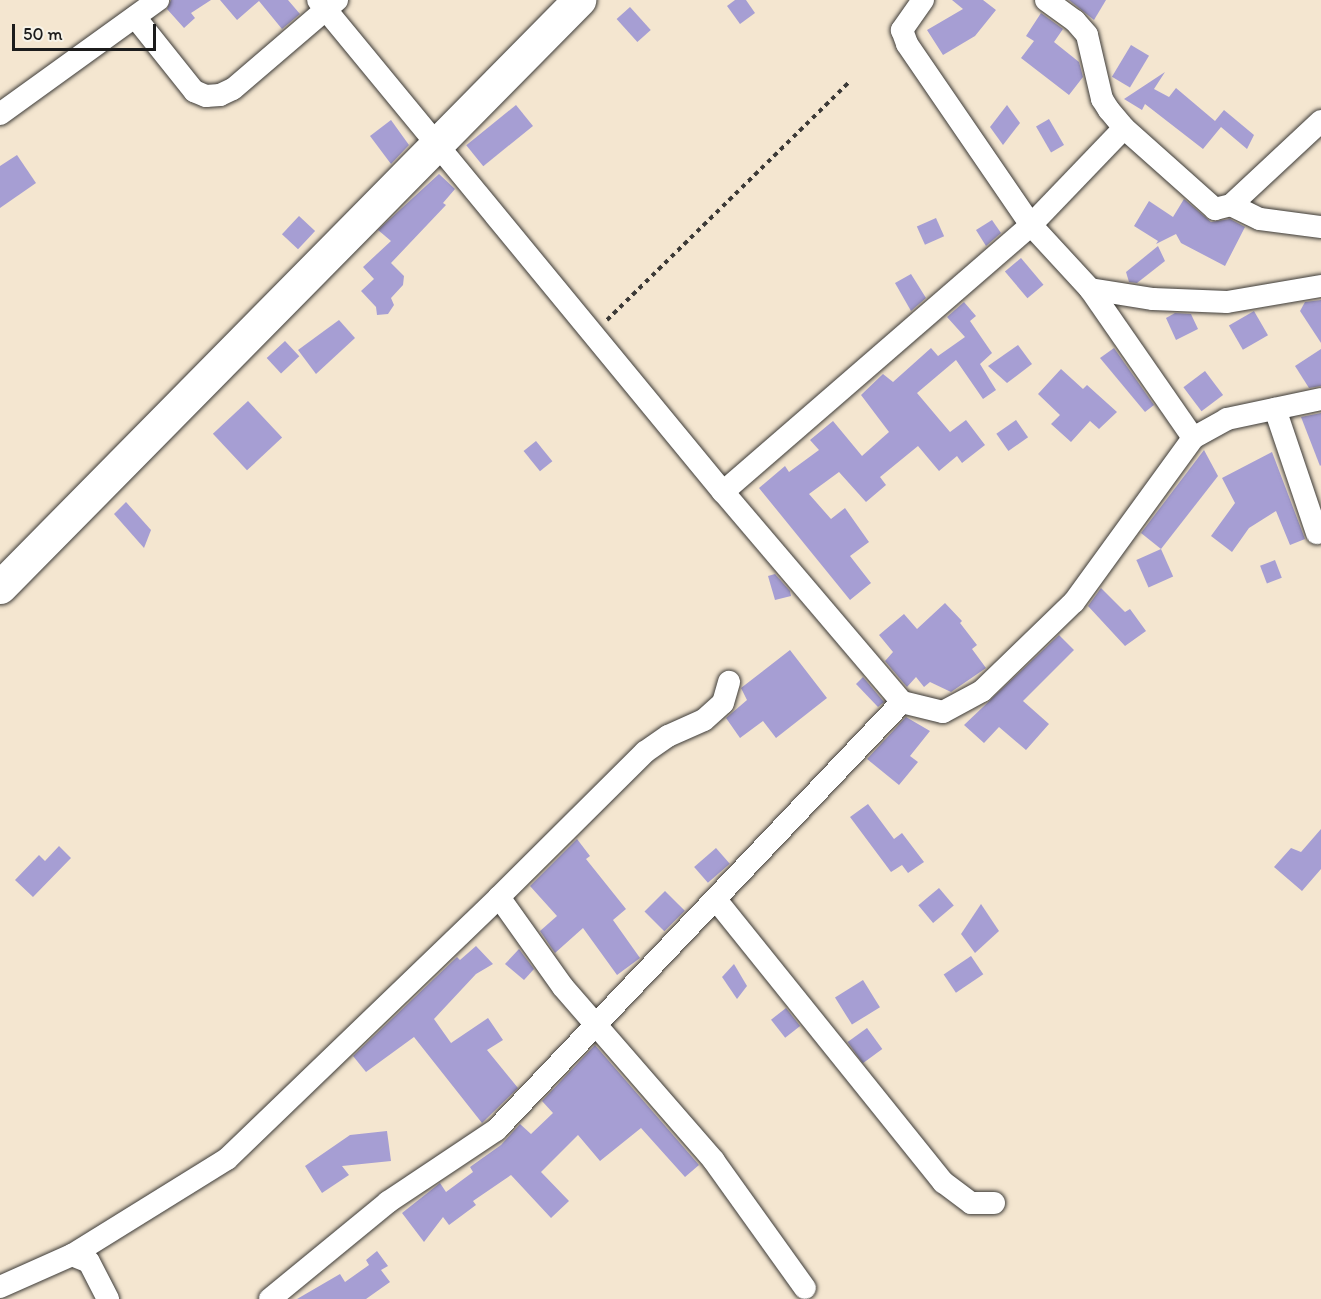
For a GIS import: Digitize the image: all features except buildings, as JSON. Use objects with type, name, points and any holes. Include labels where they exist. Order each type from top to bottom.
[{"type":"main road","points":[[0,587],[579,0]]},
{"type":"street","points":[[0,114],[158,0]]},
{"type":"street","points":[[923,0],[902,30],[903,37],[1031,225],[1090,289],[1193,438]]},
{"type":"street","points":[[1046,0],[1075,21],[1088,35],[1102,99],[1124,128],[1208,205],[1222,209],[1231,205],[1321,121]]},
{"type":"street","points":[[135,17],[194,91],[206,96],[233,89],[327,3],[436,144],[723,492],[902,702],[943,712],[982,691],[1074,602],[1193,438],[1227,419],[1321,399]]},
{"type":"street","points":[[723,492],[1031,225],[1124,128]]},
{"type":"street","points":[[1231,205],[1260,219],[1321,227]]},
{"type":"street","points":[[1090,289],[1153,299],[1227,302],[1321,286]]},
{"type":"street","points":[[1275,410],[1317,533]]},
{"type":"street","points":[[0,1287],[72,1255],[227,1159],[499,897],[645,752],[668,736],[704,720],[723,703],[729,682]]},
{"type":"street","points":[[270,1299],[388,1202],[496,1130],[599,1026],[902,702]]},
{"type":"street","points":[[499,897],[563,987],[714,1161],[805,1288]]},
{"type":"street","points":[[717,901],[944,1182],[971,1203],[994,1203]]},
{"type":"street","points":[[72,1255],[89,1262],[108,1299]]},
{"type":"path","points":[[594,334],[849,82]]}]
